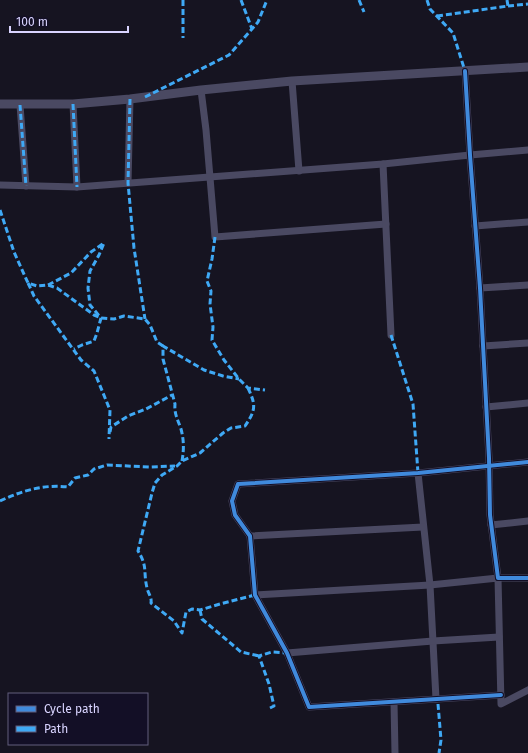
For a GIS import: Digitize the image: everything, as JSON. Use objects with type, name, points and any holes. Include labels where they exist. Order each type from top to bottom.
[{"type":"street","points":[[0,104],[73,104],[130,100],[201,90],[292,81],[465,72],[528,67]]},
{"type":"street","points":[[465,72],[480,288],[491,525],[498,578],[501,704],[528,690]]},
{"type":"street","points":[[292,81],[299,171]]},
{"type":"street","points":[[201,90],[215,237],[386,224]]},
{"type":"street","points":[[128,184],[130,100]]},
{"type":"street","points":[[73,104],[77,187]]},
{"type":"street","points":[[20,105],[26,186]]},
{"type":"street","points":[[0,185],[77,187],[128,184],[383,164],[528,150]]},
{"type":"street","points":[[383,164],[391,335]]},
{"type":"street","points":[[475,226],[528,222]]},
{"type":"street","points":[[480,288],[528,285]]},
{"type":"street","points":[[483,346],[528,343]]},
{"type":"street","points":[[486,407],[528,403]]},
{"type":"street","points":[[501,695],[309,707],[288,653],[255,596],[250,536],[235,515],[232,501],[238,484],[418,473],[528,462]]},
{"type":"street","points":[[418,473],[430,585],[436,699]]},
{"type":"street","points":[[491,525],[528,521]]},
{"type":"street","points":[[250,536],[423,527]]},
{"type":"street","points":[[255,596],[430,585],[498,578],[528,578]]},
{"type":"street","points":[[288,653],[499,637]]},
{"type":"street","points":[[394,702],[395,753]]},
{"type":"marked path","points":[[183,0],[183,38]]},
{"type":"marked path","points":[[241,0],[252,29]]},
{"type":"marked path","points":[[145,97],[229,55],[258,22],[267,0]]},
{"type":"marked path","points":[[359,0],[364,12]]},
{"type":"marked path","points":[[427,0],[430,9],[453,33],[465,71]]},
{"type":"marked path","points":[[437,16],[508,6],[507,0]]},
{"type":"marked path","points":[[508,6],[528,4]]},
{"type":"marked path","points":[[130,99],[128,183],[134,248],[145,319]]},
{"type":"marked path","points":[[73,104],[77,187]]},
{"type":"marked path","points":[[20,105],[26,186]]},
{"type":"marked path","points":[[0,210],[14,252],[28,283],[37,286],[48,285],[57,288],[94,315],[101,318],[114,319],[124,316],[145,319],[150,325],[157,342],[163,346]]},
{"type":"marked path","points":[[215,237],[207,281],[211,291],[210,304],[213,327],[212,340],[224,360],[248,388],[265,390]]},
{"type":"marked path","points":[[48,285],[71,273],[91,252],[104,243],[90,271],[88,288],[90,305],[101,318],[97,333],[94,341],[74,349]]},
{"type":"marked path","points":[[28,283],[34,296],[81,360],[94,371],[110,410],[109,439]]},
{"type":"marked path","points":[[391,335],[413,404],[418,473]]},
{"type":"marked path","points":[[182,461],[183,437],[163,359],[163,346],[204,370],[239,379]]},
{"type":"marked path","points":[[248,388],[254,407],[245,426],[231,428],[223,433],[200,453],[182,461],[177,466],[162,475],[155,483],[138,551],[143,561],[151,603],[174,621],[182,633],[186,612],[192,609],[200,610],[255,595]]},
{"type":"marked path","points":[[110,432],[111,427],[128,416],[146,409],[172,395]]},
{"type":"marked path","points":[[0,501],[16,494],[41,487],[68,487],[75,478],[88,475],[94,469],[107,465],[149,467],[175,466]]},
{"type":"marked path","points":[[200,610],[202,619],[241,652],[259,656]]},
{"type":"marked path","points":[[270,708],[274,706],[269,684],[259,656],[272,652],[287,653]]},
{"type":"marked path","points":[[438,704],[441,740],[439,753]]},
{"type":"cycle path","points":[[465,71],[480,288],[489,458],[490,515],[498,578],[528,578]]},
{"type":"cycle path","points":[[501,695],[309,707],[287,653],[255,595],[250,536],[235,515],[232,501],[238,484],[418,473],[528,462]]}]
